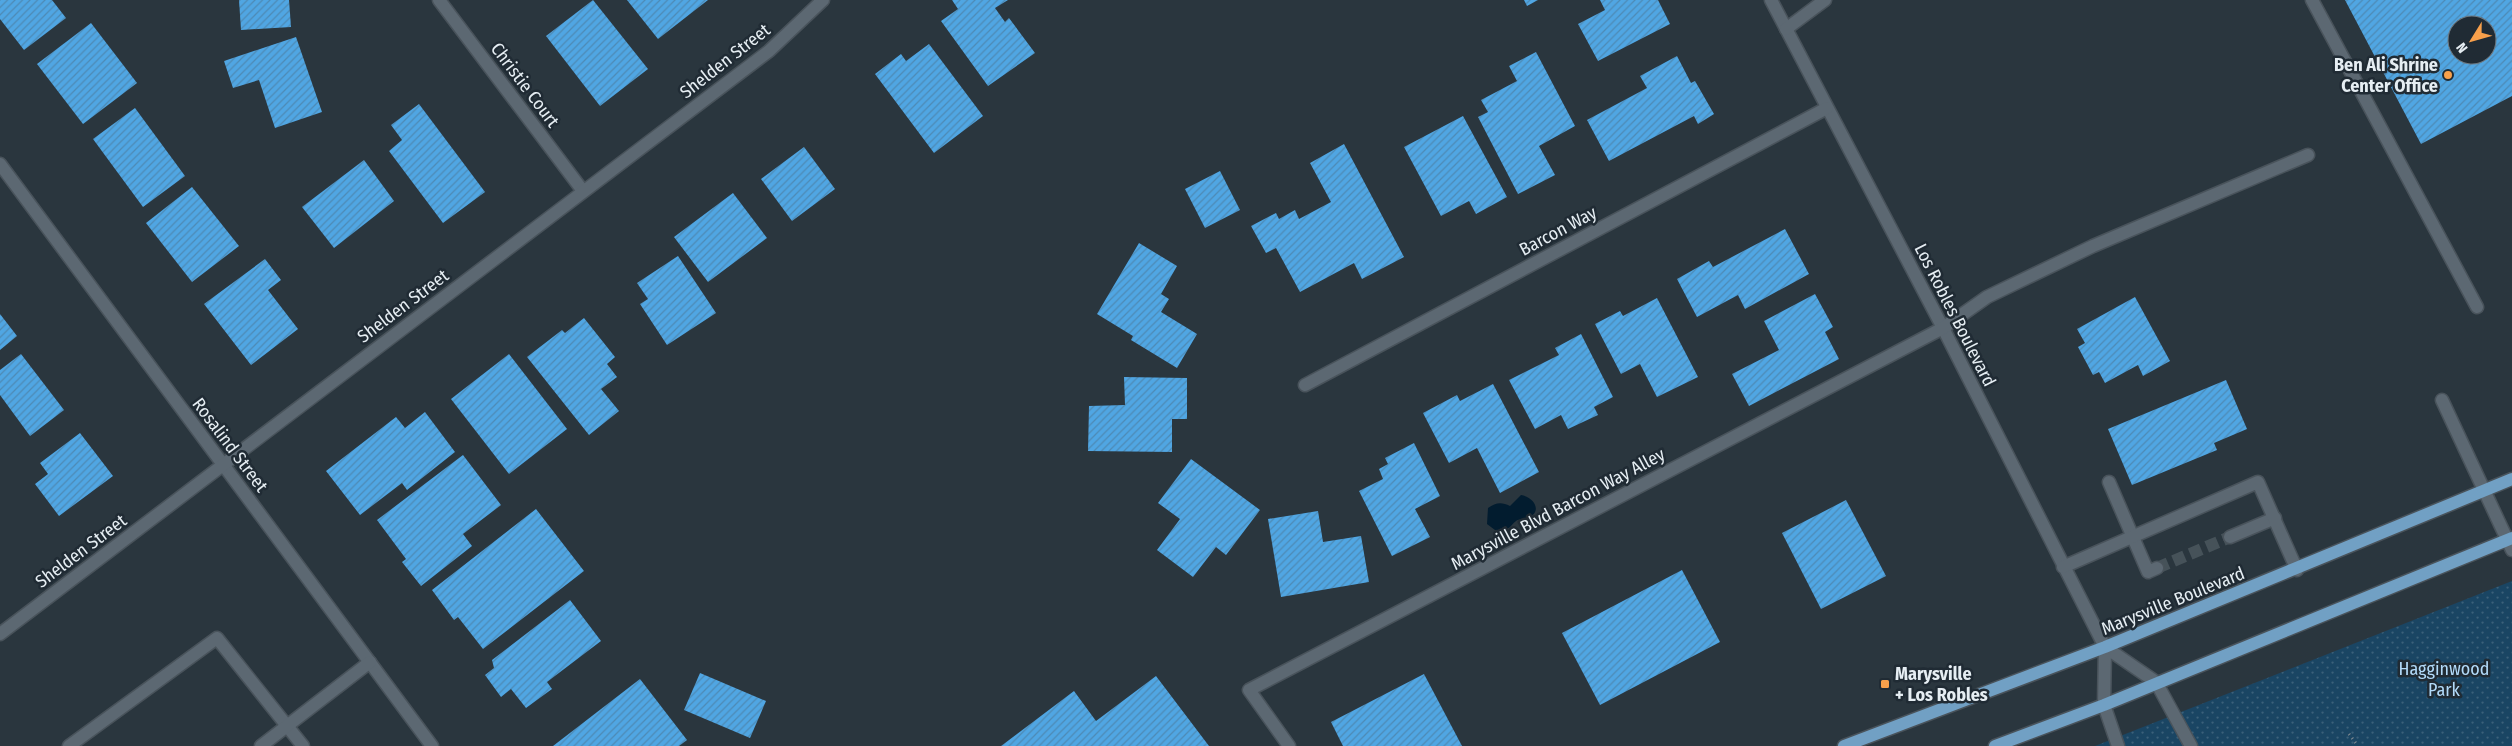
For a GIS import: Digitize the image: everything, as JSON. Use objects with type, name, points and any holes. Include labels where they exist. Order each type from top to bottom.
[{"type":"main road","name":"Marysville Boulevard","points":[[1844,746],[2105,648],[2512,479]]},
{"type":"main road","points":[[1995,746],[2104,705],[2156,682],[2510,542]]},
{"type":"street","name":"Christie Court","points":[[438,0],[583,191]]},
{"type":"street","name":"Shelden Street","points":[[0,634],[769,51],[823,0]]},
{"type":"street","name":"Los Robles Boulevard","points":[[1771,0],[1943,328],[2105,648]]},
{"type":"street","points":[[1786,29],[1825,0]]},
{"type":"street","points":[[2312,0],[2477,307]]},
{"type":"street","name":"Barcon Way","points":[[1305,385],[1828,108]]},
{"type":"street","points":[[1943,328],[1988,297],[2093,246],[2308,155]]},
{"type":"street","name":"Rosalind Street","points":[[0,164],[432,746]]},
{"type":"street","name":"Marysville Blvd Barcon Way Alley","points":[[1289,746],[1249,690],[1943,328]]},
{"type":"street","points":[[2442,400],[2510,542]]},
{"type":"street","points":[[2109,482],[2148,572],[2156,568]]},
{"type":"street","points":[[2063,567],[2258,482],[2296,570]]},
{"type":"street","points":[[2230,537],[2274,518]]},
{"type":"street","points":[[69,746],[217,638],[303,746]]},
{"type":"street","points":[[2105,648],[2156,682],[2191,746]]},
{"type":"street","points":[[2105,648],[2104,705],[2118,746]]},
{"type":"street","points":[[261,746],[370,662]]},
{"type":"path","points":[[2349,734],[2358,746]]},
{"type":"green space","name":"Hagginwood Park","points":[[2512,581],[2512,746],[2095,746]]},
{"type":"shaded area","points":[[1521,495],[1526,496],[1535,505],[1535,513],[1532,516],[1517,520],[1507,529],[1495,530],[1487,524],[1488,508],[1499,503],[1510,506]]},
{"type":"building","points":[[0,0],[52,0],[66,18],[24,50],[0,19]]},
{"type":"building","points":[[239,0],[289,0],[291,27],[241,30]]},
{"type":"building","points":[[593,0],[648,69],[600,106],[546,36]]},
{"type":"building","points":[[627,0],[708,0],[658,39]]},
{"type":"building","points":[[952,0],[1008,0],[995,8],[1005,22],[1009,18],[1035,53],[988,86],[941,21],[958,9]]},
{"type":"building","points":[[1524,0],[1538,0],[1527,6]]},
{"type":"building","points":[[1600,0],[1658,0],[1670,24],[1598,61],[1578,24],[1605,10]]},
{"type":"building","name":"Ben Ali Shrine Center Office","points":[[2345,0],[2512,0],[2512,96],[2421,144]]},
{"type":"building","points":[[91,23],[137,83],[83,124],[37,64]]},
{"type":"building","points":[[296,37],[322,112],[275,128],[259,80],[233,88],[224,61]]},
{"type":"building","points":[[929,44],[983,116],[934,153],[875,74],[901,54],[906,61]]},
{"type":"building","points":[[1536,52],[1575,126],[1539,146],[1555,175],[1518,194],[1478,117],[1488,112],[1481,100],[1517,81],[1509,66]]},
{"type":"building","points":[[1677,56],[1691,83],[1695,81],[1714,114],[1698,124],[1694,116],[1609,161],[1587,120],[1647,88],[1640,76]]},
{"type":"building","points":[[419,104],[485,192],[443,223],[389,151],[402,140],[391,125]]},
{"type":"building","points":[[135,108],[185,176],[143,207],[93,139]]},
{"type":"building","points":[[1463,116],[1507,197],[1476,214],[1469,201],[1441,216],[1404,147]]},
{"type":"building","points":[[1344,144],[1404,257],[1362,279],[1354,263],[1300,292],[1276,248],[1266,253],[1251,226],[1276,213],[1279,219],[1295,210],[1299,219],[1331,202],[1310,163]]},
{"type":"building","points":[[804,147],[835,189],[792,221],[761,179]]},
{"type":"building","points":[[364,160],[394,201],[334,248],[302,207]]},
{"type":"building","points":[[1220,171],[1240,210],[1205,228],[1185,189]]},
{"type":"building","points":[[192,187],[239,246],[192,282],[146,223]]},
{"type":"building","points":[[733,193],[767,238],[708,282],[674,237]]},
{"type":"building","points":[[1785,229],[1809,274],[1745,309],[1738,295],[1697,317],[1677,279],[1709,261],[1713,267]]},
{"type":"building","points":[[1139,243],[1177,266],[1161,294],[1169,299],[1161,312],[1197,334],[1177,368],[1131,340],[1133,336],[1097,314]]},
{"type":"building","points":[[678,256],[716,313],[667,345],[640,304],[648,299],[637,283]]},
{"type":"building","points":[[265,259],[281,280],[268,290],[298,329],[251,365],[204,304]]},
{"type":"building","points":[[1815,294],[1833,327],[1825,332],[1839,359],[1749,406],[1732,374],[1779,350],[1764,321]]},
{"type":"building","points":[[2135,297],[2170,361],[2143,376],[2138,365],[2105,383],[2099,372],[2093,375],[2078,347],[2085,343],[2077,329]]},
{"type":"building","points":[[1657,298],[1698,377],[1657,397],[1640,364],[1621,374],[1595,324],[1620,311],[1623,316]]},
{"type":"building","points":[[0,314],[17,336],[0,350]]},
{"type":"building","points":[[584,318],[615,357],[607,364],[617,377],[601,389],[619,411],[589,435],[527,357],[562,330],[565,333]]},
{"type":"building","points":[[1581,334],[1613,397],[1594,407],[1598,415],[1568,429],[1561,415],[1535,429],[1509,380],[1559,355],[1555,348]]},
{"type":"building","points":[[21,354],[64,410],[30,436],[0,395],[0,370]]},
{"type":"building","points":[[509,354],[567,429],[509,474],[451,399]]},
{"type":"building","points":[[1124,377],[1187,378],[1187,419],[1172,419],[1172,452],[1088,451],[1089,406],[1125,405]]},
{"type":"building","points":[[2226,380],[2247,429],[2214,443],[2217,450],[2132,485],[2108,429]]},
{"type":"building","points":[[1493,384],[1539,472],[1500,493],[1477,448],[1449,463],[1423,413],[1457,395],[1460,401]]},
{"type":"building","points":[[425,412],[455,452],[407,490],[402,483],[360,515],[326,471],[396,417],[405,428]]},
{"type":"building","points":[[80,433],[113,476],[59,516],[35,484],[48,474],[40,463]]},
{"type":"building","points":[[1414,443],[1440,496],[1415,509],[1430,537],[1392,556],[1359,491],[1383,479],[1379,469],[1388,464],[1385,458]]},
{"type":"building","points":[[463,455],[501,505],[463,534],[472,546],[421,586],[402,562],[406,559],[377,520]]},
{"type":"building","points":[[1191,459],[1260,510],[1226,555],[1216,547],[1193,577],[1157,550],[1180,519],[1158,503]]},
{"type":"building","points":[[1846,500],[1886,576],[1821,609],[1782,533]]},
{"type":"building","points":[[536,509],[584,571],[483,649],[458,617],[454,620],[432,590]]},
{"type":"building","points":[[1318,511],[1323,542],[1361,536],[1369,582],[1281,597],[1268,519]]},
{"type":"building","points":[[1682,570],[1720,642],[1600,705],[1562,633]]},
{"type":"building","points":[[570,600],[601,641],[547,682],[552,689],[526,708],[511,689],[501,697],[485,675],[494,668],[492,660]]},
{"type":"building","points":[[700,673],[766,701],[750,738],[684,710]]},
{"type":"building","points":[[1424,674],[1462,746],[1343,746],[1331,722]]},
{"type":"building","points":[[1156,676],[1209,746],[1001,746],[1074,691],[1096,721]]},
{"type":"building","points":[[640,679],[687,740],[679,746],[553,746]]},
{"type":"tunnel","points":[[2157,568],[2230,537]]},
{"type":"place","name":"Ben Ali Shrine Center Office","points":[[2448,75]]},
{"type":"place","name":"Marysville + Los Robles","points":[[1885,684]]}]
